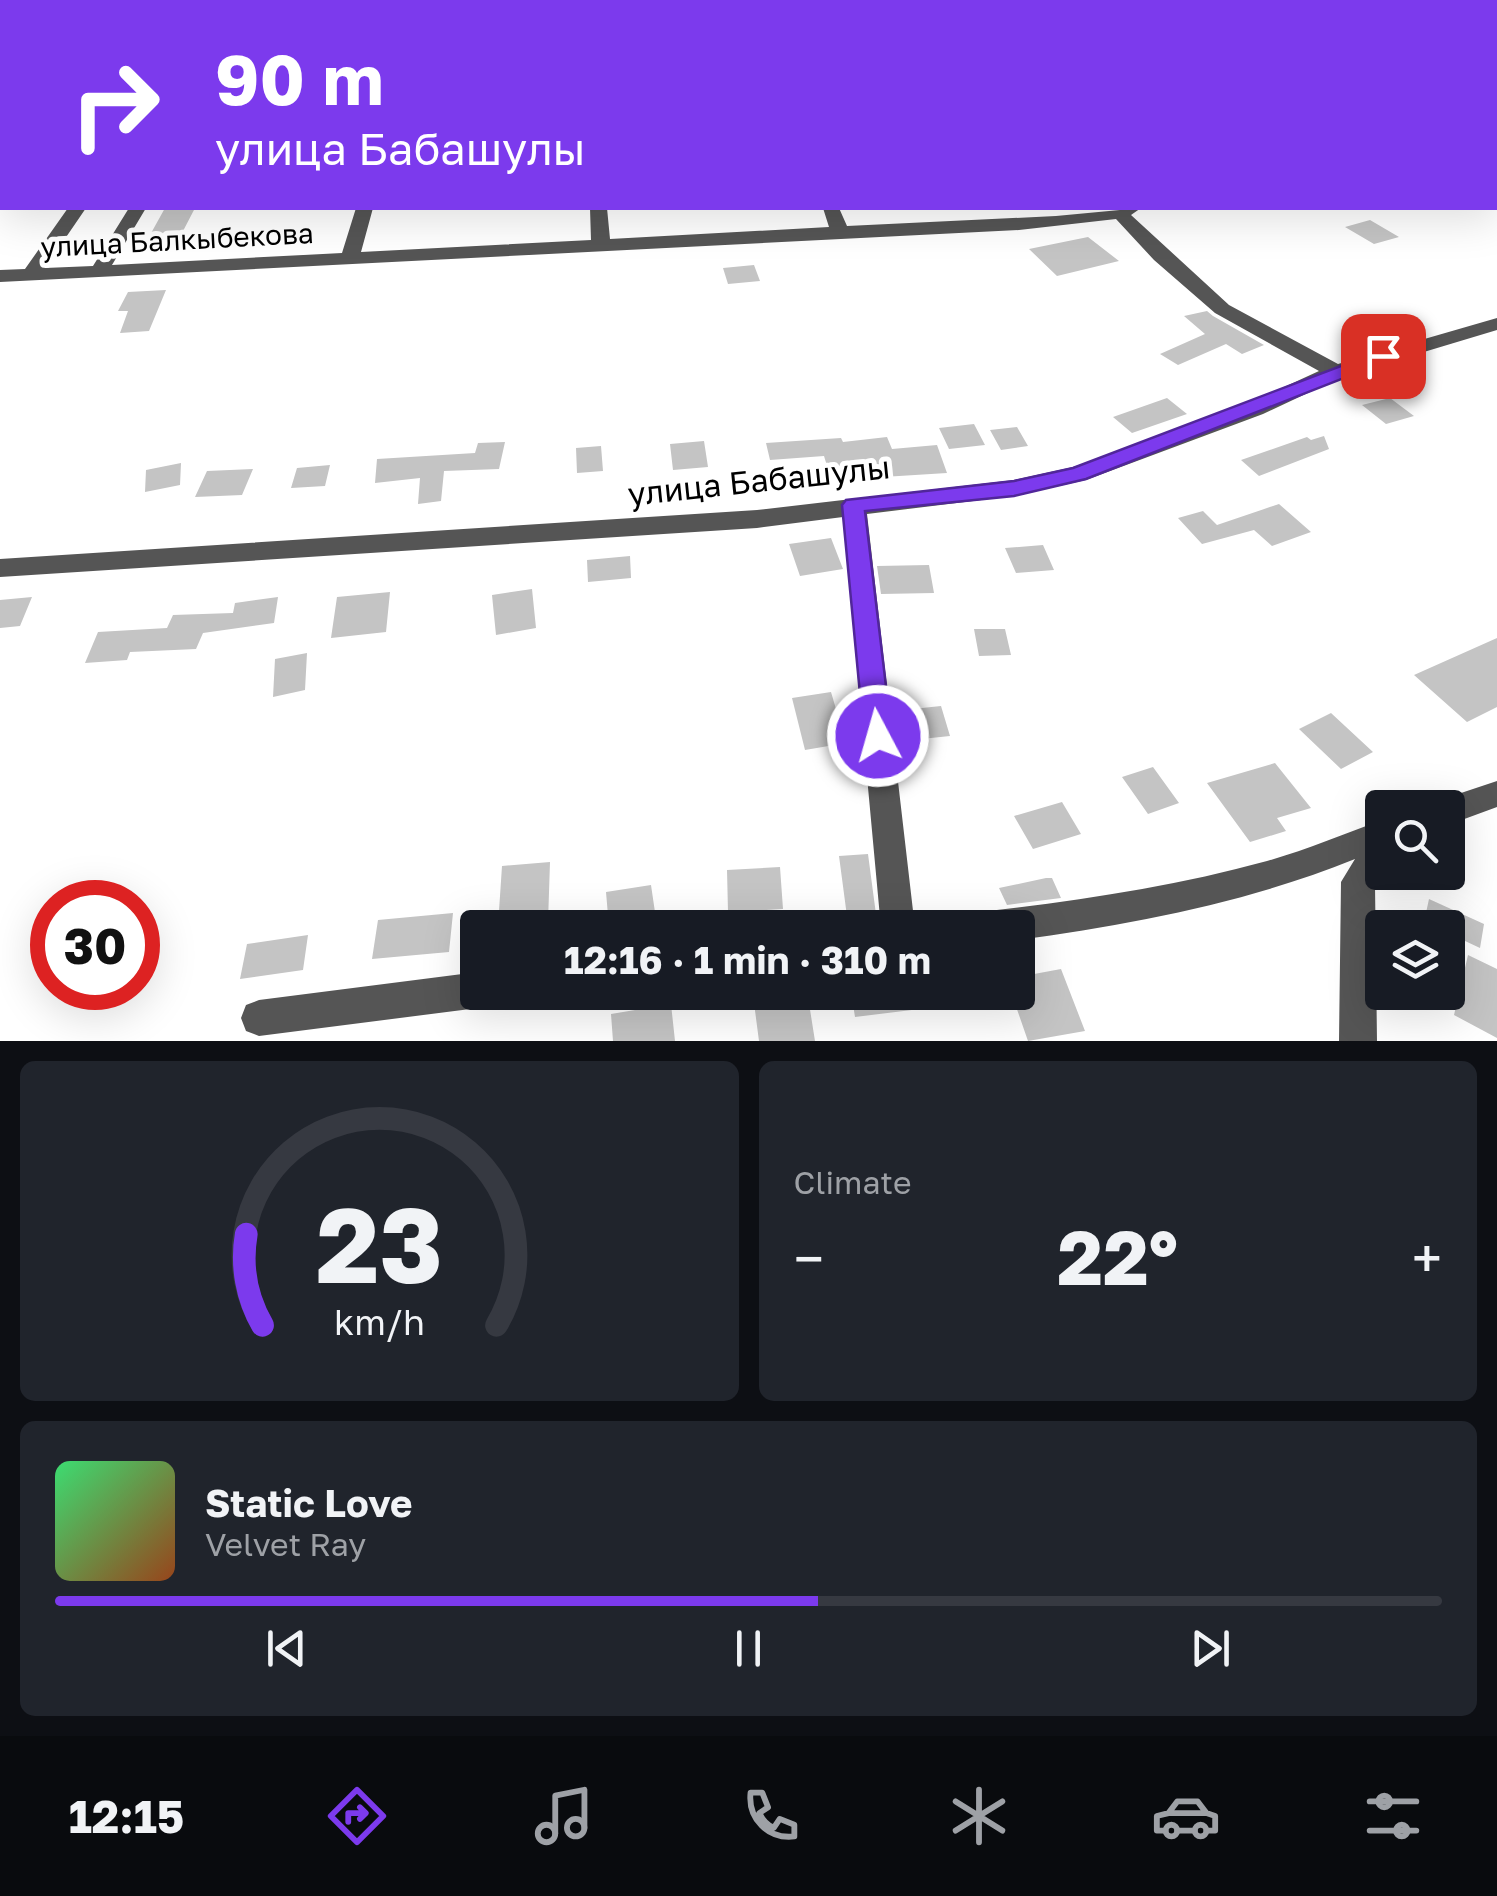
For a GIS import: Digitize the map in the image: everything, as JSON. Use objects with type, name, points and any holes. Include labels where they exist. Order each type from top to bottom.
[{"type":"street","points":[[31,274],[75,210]]},
{"type":"street","points":[[99,271],[136,210]]},
{"type":"street","points":[[350,259],[363,210]]},
{"type":"street","points":[[598,210],[601,245]]},
{"type":"street","points":[[832,210],[840,233]]},
{"type":"street","points":[[1128,211],[1161,256],[1222,309],[1336,371]]},
{"type":"street","name":"улица Балкыбекова","points":[[0,276],[840,233],[1128,211]]},
{"type":"street","name":"улица Бабашулы","points":[[0,568],[757,519],[1014,488],[1078,474],[1254,409],[1336,371],[1497,324]]},
{"type":"street","points":[[854,505],[896,910]]},
{"type":"street","points":[[1465,805],[1497,794]]},
{"type":"street","points":[[1035,922],[1088,916],[1269,876],[1365,841]]},
{"type":"street","points":[[1358,1041],[1358,882],[1365,873]]},
{"type":"street","points":[[259,1018],[460,992]]},
{"type":"building","points":[[164,210],[194,210],[182,233],[150,235]]},
{"type":"building","points":[[1370,220],[1399,237],[1374,244],[1345,227]]},
{"type":"building","points":[[1088,237],[1119,261],[1057,276],[1029,249]]},
{"type":"building","points":[[754,265],[760,281],[728,284],[723,268]]},
{"type":"building","points":[[166,290],[149,331],[120,333],[128,311],[118,311],[128,292]]},
{"type":"building","points":[[1207,311],[1264,345],[1242,354],[1226,344],[1178,365],[1160,354],[1205,334],[1184,316]]},
{"type":"building","points":[[1167,398],[1187,414],[1132,433],[1113,417]]},
{"type":"building","points":[[1390,398],[1414,416],[1386,424],[1362,405]]},
{"type":"building","points":[[974,424],[985,445],[949,449],[939,428]]},
{"type":"building","points":[[1017,427],[1028,446],[1001,450],[990,430]]},
{"type":"building","points":[[1324,436],[1329,449],[1259,476],[1241,460],[1307,437],[1311,440]]},
{"type":"building","points":[[887,437],[892,449],[937,445],[947,473],[883,477],[877,464],[828,469],[824,456],[770,460],[766,443],[841,438],[843,442]]},
{"type":"building","points":[[704,441],[708,467],[673,470],[670,444]]},
{"type":"building","points":[[505,442],[499,469],[444,471],[441,501],[418,504],[420,478],[375,483],[377,459],[475,453],[478,443]]},
{"type":"building","points":[[601,446],[603,471],[577,473],[576,448]]},
{"type":"building","points":[[181,463],[180,485],[145,492],[146,470]]},
{"type":"building","points":[[330,465],[325,486],[291,488],[297,468]]},
{"type":"building","points":[[253,469],[242,495],[195,497],[207,471]]},
{"type":"building","points":[[1279,504],[1311,532],[1272,546],[1254,530],[1202,544],[1178,518],[1203,511],[1217,525]]},
{"type":"building","points":[[831,538],[843,569],[800,576],[789,544]]},
{"type":"building","points":[[1043,545],[1054,570],[1016,573],[1005,548]]},
{"type":"building","points":[[630,556],[631,578],[588,582],[587,560]]},
{"type":"building","points":[[929,565],[934,593],[881,594],[877,566]]},
{"type":"building","points":[[532,589],[536,628],[496,635],[492,595]]},
{"type":"building","points":[[390,592],[386,632],[331,638],[337,597]]},
{"type":"building","points":[[32,597],[20,626],[0,628],[0,600]]},
{"type":"building","points":[[278,597],[274,623],[203,633],[196,649],[130,652],[127,660],[85,663],[98,632],[167,628],[173,615],[233,613],[235,603]]},
{"type":"building","points":[[974,629],[1005,629],[1011,655],[979,656]]},
{"type":"building","points":[[1497,638],[1497,707],[1467,722],[1414,675]]},
{"type":"building","points":[[307,653],[305,690],[273,697],[275,659]]},
{"type":"building","points":[[831,692],[846,743],[805,750],[792,698]]},
{"type":"building","points":[[941,706],[950,736],[912,740],[903,710]]},
{"type":"building","points":[[1331,713],[1373,752],[1341,769],[1299,729]]},
{"type":"building","points":[[1275,763],[1311,808],[1277,818],[1286,831],[1250,842],[1207,783]]},
{"type":"building","points":[[1153,767],[1179,803],[1148,814],[1122,777]]},
{"type":"building","points":[[1062,802],[1081,834],[1033,849],[1014,816]]},
{"type":"building","points":[[868,854],[875,910],[846,910],[839,856]]},
{"type":"building","points":[[550,862],[548,910],[499,910],[502,866]]},
{"type":"building","points":[[780,867],[783,909],[728,910],[727,870]]},
{"type":"building","points":[[1052,878],[1061,898],[1007,905],[999,888]]},
{"type":"building","points":[[651,885],[655,910],[608,910],[606,892]]},
{"type":"building","points":[[1429,899],[1453,910],[1427,910]]},
{"type":"building","points":[[453,913],[449,952],[372,959],[378,920]]},
{"type":"building","points":[[1465,915],[1484,924],[1480,948],[1465,941]]},
{"type":"building","points":[[308,935],[303,970],[240,979],[247,944]]},
{"type":"building","points":[[1468,955],[1497,969],[1497,1038],[1454,1015],[1455,1010],[1465,1010]]},
{"type":"building","points":[[1061,969],[1085,1031],[1028,1041],[1017,1010],[1035,1010],[1035,974]]},
{"type":"building","points":[[672,1010],[675,1041],[613,1041],[611,1014]]},
{"type":"building","points":[[755,1010],[810,1010],[815,1041],[759,1041]]},
{"type":"building","points":[[854,1010],[912,1010],[855,1017]]},
{"type":"route","points":[[878,736],[854,505],[1014,488],[1078,474],[1383,356]]}]
